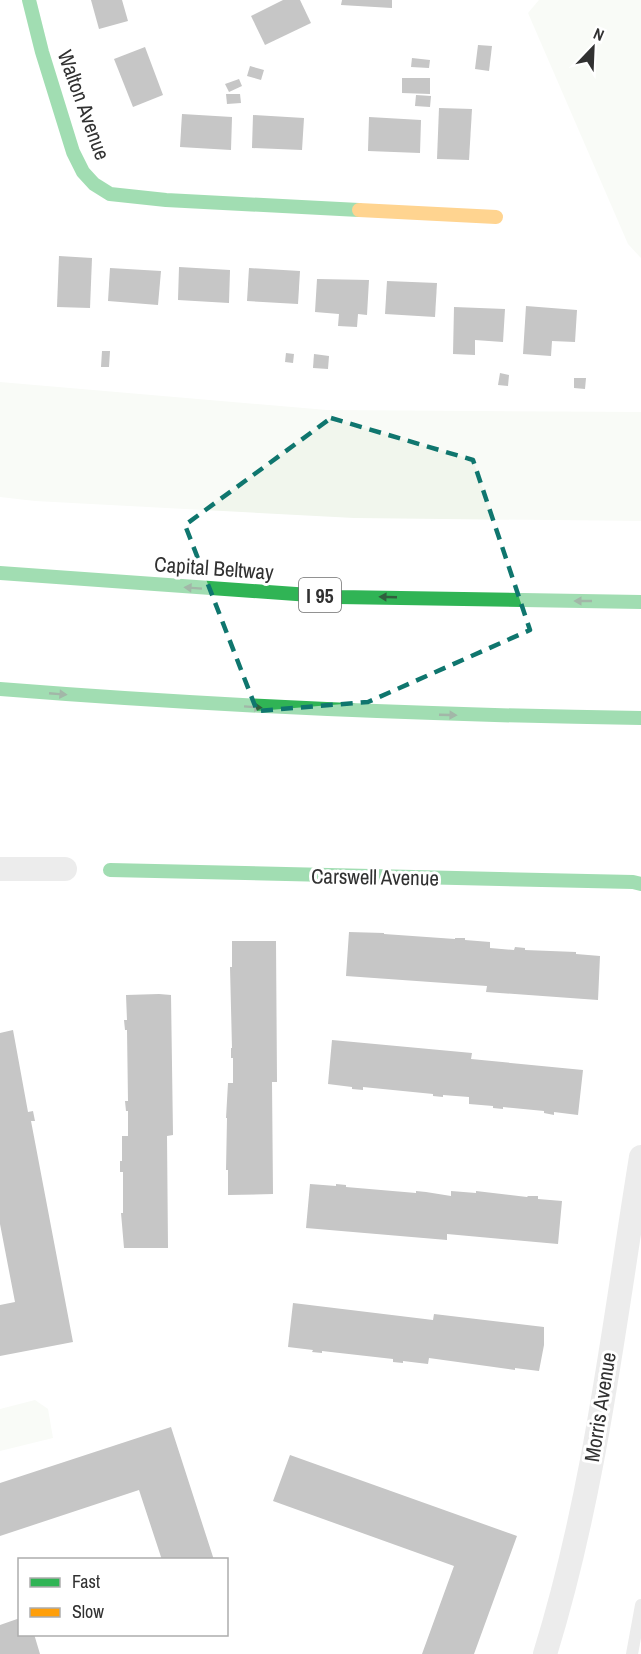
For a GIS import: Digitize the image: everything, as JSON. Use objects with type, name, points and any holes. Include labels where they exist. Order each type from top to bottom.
[{"type":"main road","name":"Walton Avenue","points":[[29,0],[42,52],[73,152],[83,172],[94,184],[110,194],[166,201],[496,217]]},
{"type":"main road","name":"Capital Beltway","points":[[0,573],[124,584],[297,595],[641,602]]},
{"type":"main road","points":[[0,689],[288,710],[490,717],[641,718]]},
{"type":"main road","name":"Carswell Avenue","points":[[110,870],[641,884]]},
{"type":"street","points":[[0,868],[65,869]]},
{"type":"street","name":"Morris Avenue","points":[[545,1654],[557,1616],[591,1468],[641,1157]]},
{"type":"lane","points":[[632,1654],[641,1605]]},
{"type":"highlighted area","points":[[331,418],[473,460],[530,630],[368,702],[257,711],[185,525]]},
{"type":"shaded area","points":[[539,0],[641,0],[641,258],[628,244],[528,13]]},
{"type":"shaded area","points":[[0,382],[327,410],[641,412],[641,521],[354,518],[35,501],[0,497]]},
{"type":"shaded area","points":[[35,1400],[48,1409],[53,1438],[0,1451],[0,1409]]},
{"type":"building","points":[[91,0],[122,0],[128,21],[99,29]]},
{"type":"building","points":[[283,0],[300,0],[311,23],[265,45],[251,16]]},
{"type":"building","points":[[342,0],[392,0],[392,8],[341,5]]},
{"type":"building","points":[[478,45],[492,46],[489,71],[475,69]]},
{"type":"building","points":[[145,47],[163,95],[133,107],[114,59]]},
{"type":"building","points":[[412,58],[430,60],[429,68],[411,67]]},
{"type":"building","points":[[250,66],[264,70],[261,80],[247,76]]},
{"type":"building","points":[[402,78],[430,78],[430,94],[402,93]]},
{"type":"building","points":[[239,79],[242,86],[229,92],[225,84]]},
{"type":"building","points":[[226,94],[240,94],[241,103],[227,104]]},
{"type":"building","points":[[416,95],[431,96],[430,107],[415,106]]},
{"type":"building","points":[[439,108],[472,109],[469,160],[437,159]]},
{"type":"building","points":[[182,114],[232,117],[231,150],[180,147]]},
{"type":"building","points":[[253,115],[304,118],[302,150],[252,148]]},
{"type":"building","points":[[369,117],[421,120],[420,153],[368,151]]},
{"type":"building","points":[[59,256],[92,258],[90,308],[57,307]]},
{"type":"building","points":[[179,267],[230,270],[229,303],[178,300]]},
{"type":"building","points":[[110,268],[161,271],[158,305],[108,301]]},
{"type":"building","points":[[249,268],[300,271],[298,304],[247,301]]},
{"type":"building","points":[[317,279],[369,280],[367,315],[358,314],[357,327],[338,326],[339,314],[315,312]]},
{"type":"building","points":[[387,281],[437,283],[435,317],[385,314]]},
{"type":"building","points":[[526,306],[577,310],[575,342],[552,341],[551,356],[523,354]]},
{"type":"building","points":[[454,307],[505,309],[503,342],[475,340],[475,355],[453,354]]},
{"type":"building","points":[[102,351],[110,351],[109,367],[101,367]]},
{"type":"building","points":[[286,353],[294,354],[293,363],[285,362]]},
{"type":"building","points":[[314,354],[329,356],[328,369],[313,368]]},
{"type":"building","points":[[500,373],[509,375],[508,386],[498,385]]},
{"type":"building","points":[[574,378],[586,378],[585,389],[574,388]]},
{"type":"building","points":[[349,932],[465,938],[465,940],[490,942],[490,948],[514,950],[515,947],[525,948],[525,950],[576,952],[576,954],[600,956],[598,1000],[486,992],[487,986],[346,976]]},
{"type":"building","points":[[232,941],[276,941],[277,1082],[272,1082],[273,1194],[228,1195],[226,1118],[228,1083],[233,1083],[230,967],[232,967]]},
{"type":"building","points":[[126,995],[171,995],[173,1135],[167,1136],[168,1248],[124,1248],[121,1213],[123,1213],[123,1172],[120,1172],[120,1161],[122,1161],[122,1136],[128,1136],[128,1111],[126,1111],[125,1101],[128,1101],[127,1030],[125,1030],[124,1020],[127,1020]]},
{"type":"building","points":[[13,1030],[28,1112],[33,1111],[35,1121],[31,1121],[73,1342],[0,1356],[0,1305],[15,1302],[0,1224],[0,1033]]},
{"type":"building","points":[[332,1040],[472,1053],[471,1059],[583,1070],[578,1115],[554,1112],[554,1115],[544,1113],[544,1111],[493,1108],[493,1106],[469,1104],[469,1097],[443,1095],[443,1097],[363,1087],[363,1090],[352,1089],[352,1087],[328,1084]]},
{"type":"building","points":[[310,1184],[336,1186],[336,1184],[346,1185],[346,1187],[416,1193],[416,1191],[451,1196],[451,1191],[476,1193],[476,1191],[527,1197],[538,1196],[538,1199],[562,1201],[558,1244],[447,1234],[447,1240],[306,1228]]},
{"type":"building","points":[[293,1303],[433,1320],[434,1314],[544,1327],[544,1345],[539,1371],[515,1368],[515,1370],[429,1358],[428,1364],[403,1361],[403,1363],[393,1362],[393,1359],[322,1351],[322,1353],[312,1352],[313,1350],[288,1347]]},
{"type":"building","points":[[171,1427],[213,1558],[161,1558],[139,1490],[0,1536],[0,1483]]},
{"type":"building","points":[[290,1455],[517,1536],[474,1654],[422,1654],[454,1566],[273,1501]]},
{"type":"building","points":[[18,1619],[18,1636],[35,1636],[40,1654],[0,1654],[0,1625]]},
{"type":"traffic: fast","points":[[29,0],[42,52],[73,152],[83,172],[94,184],[110,194],[166,200],[359,210]]},
{"type":"traffic: fast","points":[[0,573],[338,597],[641,602]]},
{"type":"traffic: fast","points":[[0,689],[320,709],[641,718]]},
{"type":"traffic: fast","points":[[110,870],[641,884]]},
{"type":"traffic: slow","points":[[359,210],[496,217]]}]
